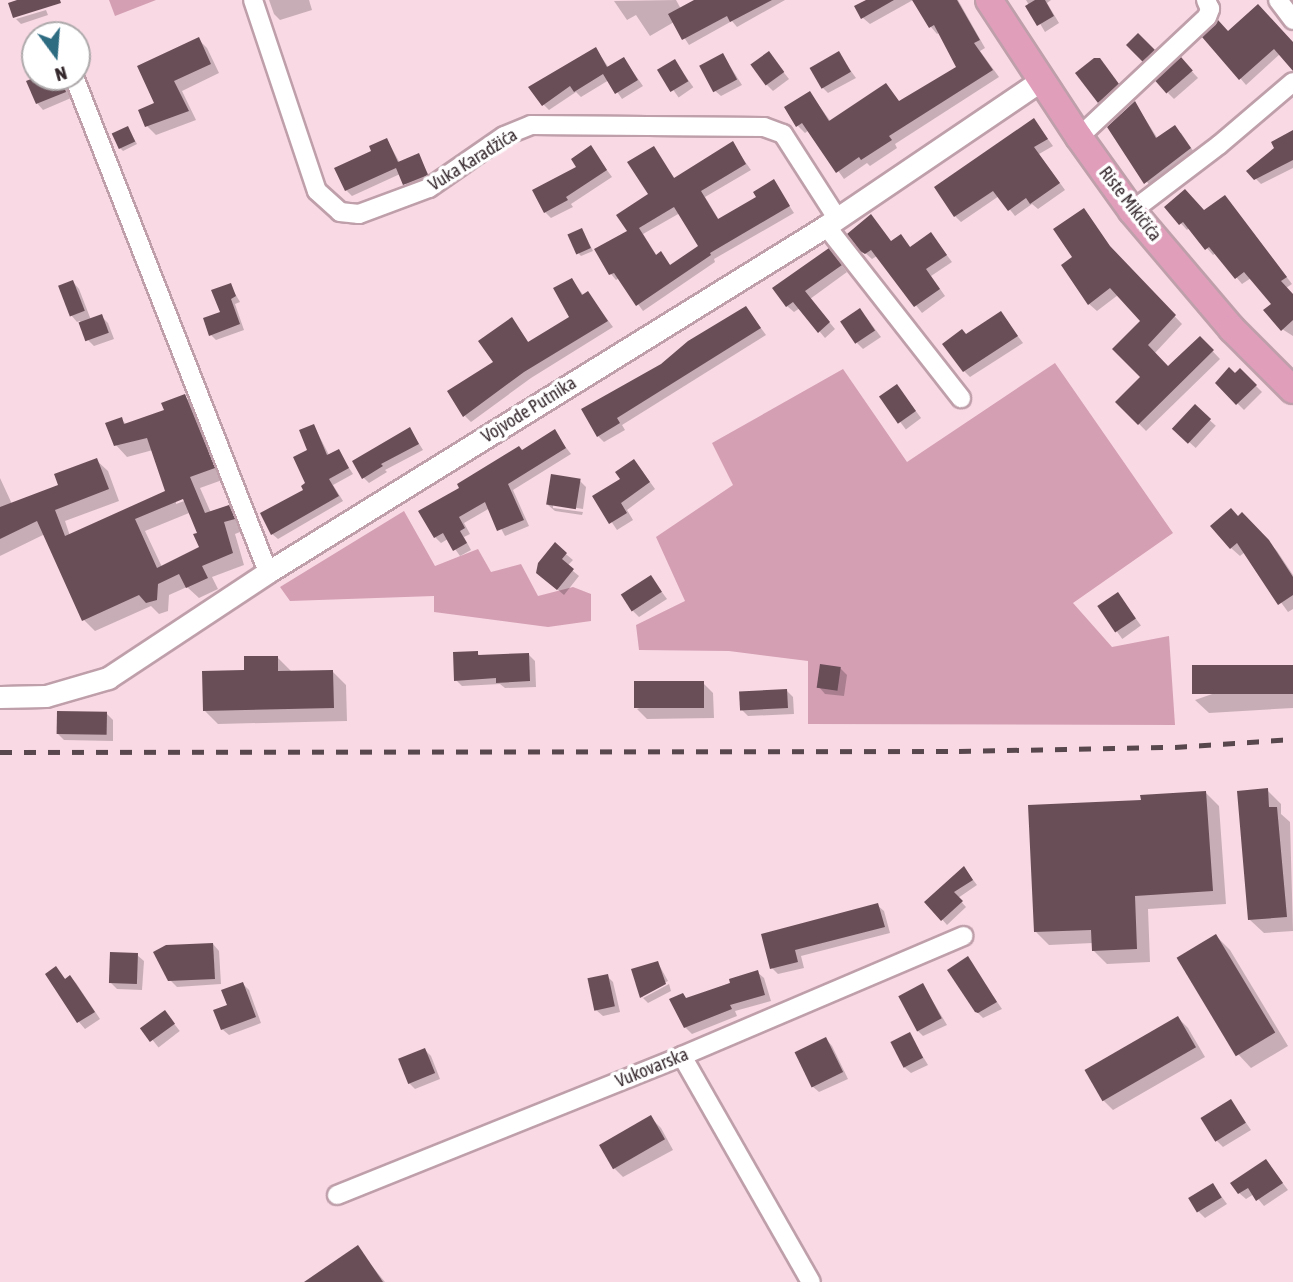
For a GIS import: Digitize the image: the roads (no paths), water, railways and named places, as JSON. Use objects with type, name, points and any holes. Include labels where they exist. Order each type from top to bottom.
[{"type":"main road","name":"Riste Mikičića","points":[[989,0],[1079,137],[1132,211],[1232,329],[1293,390]]},
{"type":"street","name":"Vuka Karadžića","points":[[253,0],[317,191],[340,212],[359,214],[429,188],[504,136],[531,125],[764,127],[783,134],[831,222],[961,398]]},
{"type":"street","points":[[1079,137],[1207,17],[1210,9],[1206,0]]},
{"type":"street","points":[[1278,0],[1293,20]]},
{"type":"street","name":"Vojvode Putnika","points":[[0,697],[46,696],[108,678],[268,572],[831,222],[1042,80]]},
{"type":"street","points":[[1132,211],[1219,145],[1293,82]]},
{"type":"street","points":[[79,91],[268,572]]},
{"type":"street","name":"Vukovarska","points":[[337,1195],[682,1056],[964,936]]},
{"type":"street","points":[[682,1056],[811,1282]]},
{"type":"railway","points":[[0,752],[959,751],[1175,747],[1293,739]]}]
